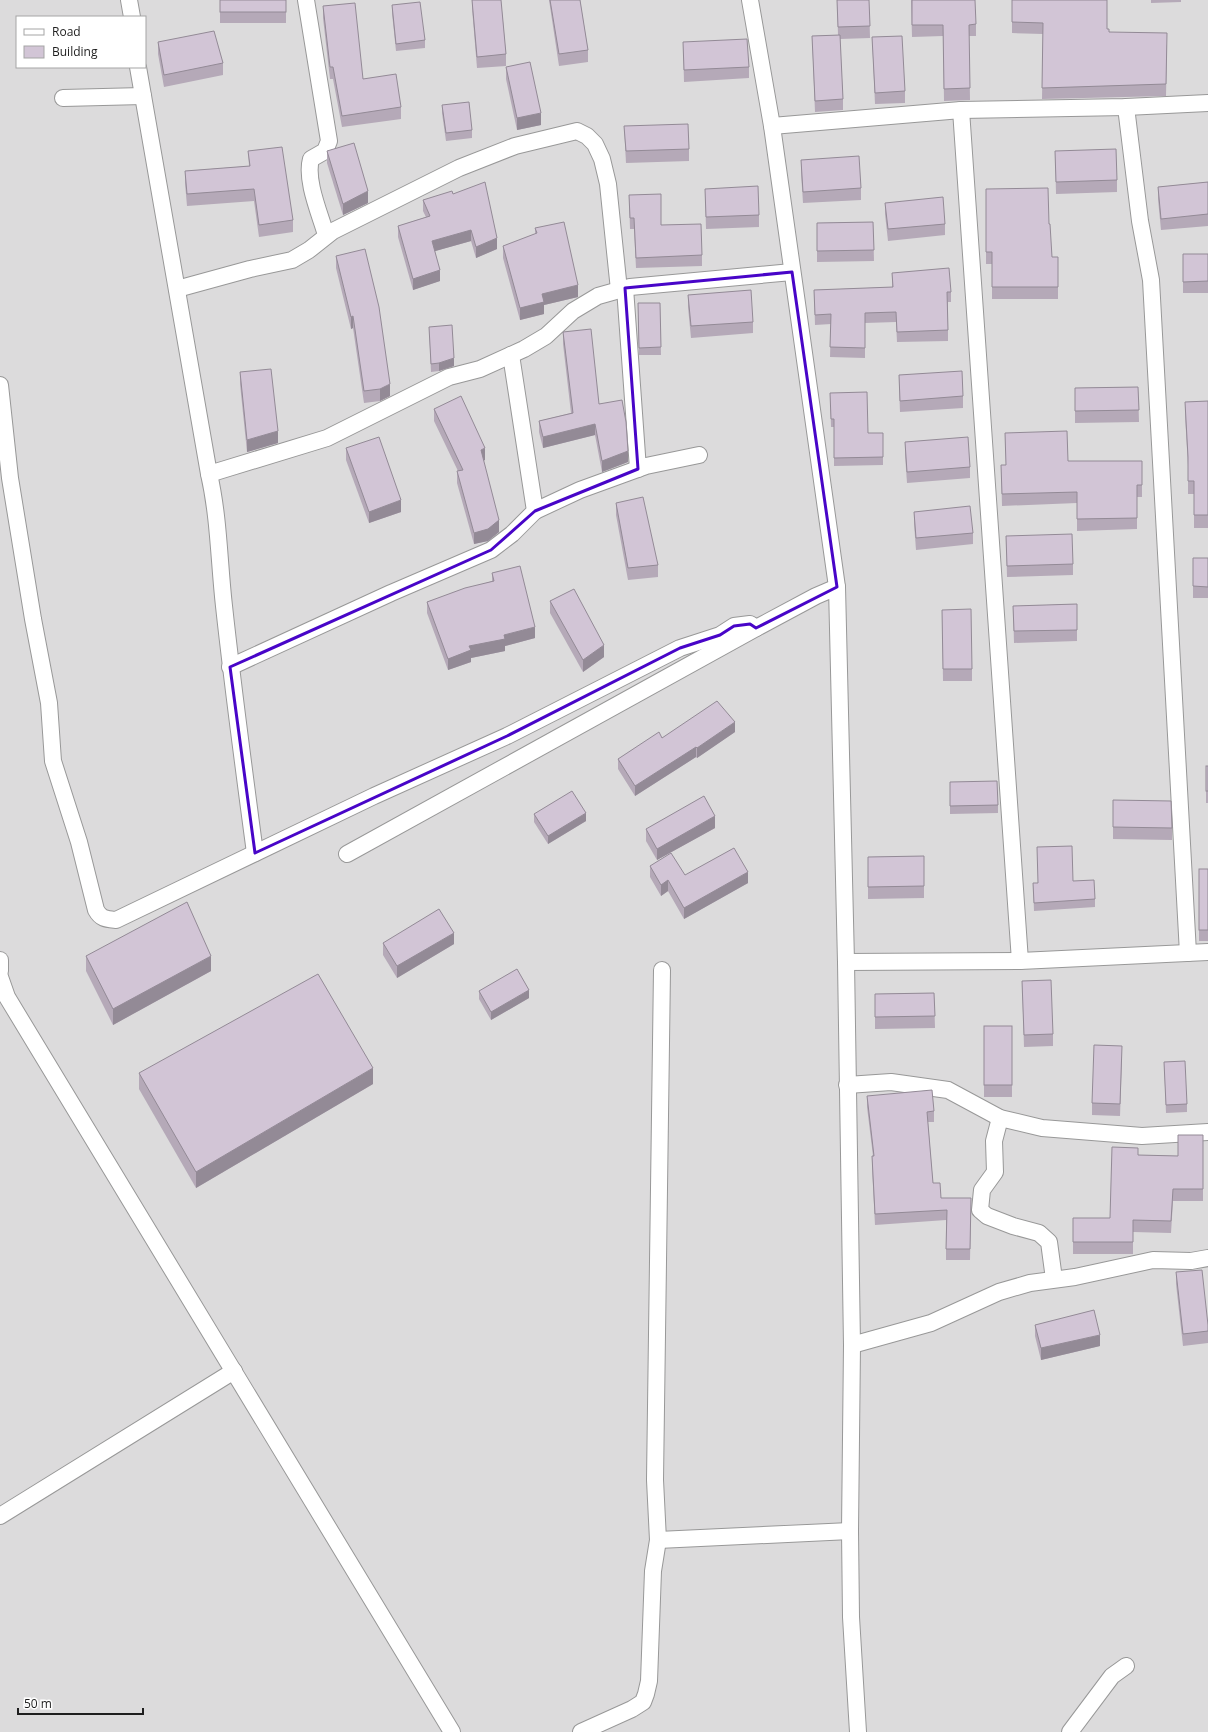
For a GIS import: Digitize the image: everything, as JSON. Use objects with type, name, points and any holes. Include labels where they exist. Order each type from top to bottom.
[{"type":"street","points":[[130,0],[132,16]]},
{"type":"street","points":[[306,0],[330,140],[325,151],[311,159],[309,166],[309,177],[326,235]]},
{"type":"street","points":[[750,0],[772,126],[836,587],[846,962],[852,1345],[850,1531],[851,1617],[858,1732]]},
{"type":"street","points":[[138,68],[218,527],[230,667],[255,853]]},
{"type":"street","points":[[62,98],[143,96]]},
{"type":"street","points":[[772,126],[961,110],[1126,107],[1208,103]]},
{"type":"street","points":[[1126,107],[1140,221],[1152,280],[1188,953]]},
{"type":"street","points":[[961,110],[1020,961]]},
{"type":"street","points":[[177,289],[250,269],[292,260],[309,250],[326,235],[459,168],[515,146],[577,131],[587,136],[594,144],[602,159],[608,184],[622,289],[638,469]]},
{"type":"street","points":[[209,474],[327,438],[449,377],[480,369],[511,355],[546,336],[573,311],[598,296],[622,289],[792,272]]},
{"type":"street","points":[[511,355],[535,511]]},
{"type":"street","points":[[0,385],[10,478],[33,619],[50,703],[53,761],[79,842],[96,910],[99,916],[106,919],[116,920],[374,796],[507,736],[680,648],[720,634],[734,626],[750,624],[756,628]]},
{"type":"street","points":[[230,667],[390,593],[491,550],[512,534],[535,511],[580,490],[638,469],[699,454]]},
{"type":"street","points":[[347,854],[756,628],[836,587]]},
{"type":"street","points":[[846,962],[1020,961],[1208,952]]},
{"type":"street","points":[[0,960],[0,971]]},
{"type":"street","points":[[581,1732],[632,1709],[642,1702],[650,1681],[652,1571],[658,1540],[655,1480],[662,970]]},
{"type":"street","points":[[0,977],[7,997],[452,1732]]},
{"type":"street","points":[[847,1085],[892,1082],[948,1090],[1000,1118],[1042,1128],[1134,1135],[1208,1132]]},
{"type":"street","points":[[1000,1118],[994,1141],[995,1172],[982,1190],[980,1210],[993,1218],[1038,1233],[1049,1242],[1054,1279]]},
{"type":"street","points":[[852,1345],[931,1323],[999,1292],[1030,1283],[1075,1277],[1153,1260],[1192,1261],[1208,1258]]},
{"type":"street","points":[[0,1516],[234,1371]]},
{"type":"street","points":[[658,1540],[850,1531]]},
{"type":"street","points":[[1070,1732],[1112,1676],[1126,1666]]},
{"type":"highlighted area","points":[[792,272],[837,587],[756,628],[750,624],[734,626],[720,635],[680,648],[507,736],[255,853],[230,667],[491,550],[535,511],[638,469],[625,288]]},
{"type":"shaded area","points":[[0,0],[1208,0],[1208,1732],[0,1732]]},
{"type":"building","points":[[220,0],[286,0],[286,12],[220,12]]},
{"type":"building","points":[[472,0],[501,0],[506,54],[477,57]]},
{"type":"building","points":[[550,0],[580,0],[588,50],[559,54]]},
{"type":"building","points":[[837,0],[869,0],[870,26],[838,27]]},
{"type":"building","points":[[912,0],[975,0],[976,24],[969,25],[970,88],[944,89],[943,25],[912,25]]},
{"type":"building","points":[[1012,0],[1107,0],[1107,29],[1109,29],[1109,32],[1167,33],[1166,84],[1042,88],[1043,23],[1012,22]]},
{"type":"building","points":[[420,2],[425,40],[396,44],[392,5]]},
{"type":"building","points":[[355,3],[363,79],[396,74],[401,107],[342,116],[333,67],[330,67],[323,6]]},
{"type":"building","points":[[214,31],[223,63],[164,75],[158,42]]},
{"type":"building","points":[[840,35],[843,99],[815,101],[812,36]]},
{"type":"building","points":[[902,36],[905,91],[875,93],[872,37]]},
{"type":"building","points":[[747,39],[749,67],[684,70],[683,42]]},
{"type":"building","points":[[530,62],[541,113],[517,118],[506,67]]},
{"type":"building","points":[[469,102],[472,130],[446,133],[442,105]]},
{"type":"building","points":[[688,124],[689,149],[626,151],[624,126]]},
{"type":"building","points":[[354,143],[368,191],[343,204],[327,151]]},
{"type":"building","points":[[282,147],[293,220],[259,225],[254,189],[187,194],[185,171],[250,166],[248,151]]},
{"type":"building","points":[[1116,149],[1117,180],[1056,182],[1055,151]]},
{"type":"building","points":[[859,156],[861,188],[803,192],[801,160]]},
{"type":"building","points":[[485,182],[497,238],[476,247],[471,230],[432,241],[440,270],[413,279],[398,226],[430,216],[423,200],[452,191],[453,194]]},
{"type":"building","points":[[1208,182],[1208,214],[1161,219],[1158,187]]},
{"type":"building","points":[[758,186],[759,215],[706,217],[705,189]]},
{"type":"building","points":[[1048,188],[1052,257],[1058,257],[1058,287],[992,287],[992,252],[986,252],[986,189]]},
{"type":"building","points":[[661,194],[661,225],[701,224],[702,255],[636,258],[634,218],[630,218],[629,195]]},
{"type":"building","points":[[943,197],[945,224],[888,229],[885,203]]},
{"type":"building","points":[[564,222],[578,285],[542,294],[544,302],[520,308],[503,246],[537,233],[535,228]]},
{"type":"building","points":[[873,222],[874,250],[817,251],[817,223]]},
{"type":"building","points":[[365,249],[379,307],[390,384],[380,389],[364,391],[353,316],[351,317],[336,256]]},
{"type":"building","points":[[1183,254],[1208,254],[1208,281],[1183,282]]},
{"type":"building","points":[[949,268],[951,292],[947,292],[948,330],[897,332],[896,312],[865,313],[865,348],[830,347],[831,314],[815,315],[814,290],[893,287],[892,273]]},
{"type":"building","points":[[751,290],[753,322],[691,326],[688,295]]},
{"type":"building","points":[[638,303],[660,303],[661,347],[639,348]]},
{"type":"building","points":[[452,325],[454,358],[431,364],[429,327]]},
{"type":"building","points":[[591,329],[599,404],[622,400],[626,422],[628,451],[602,461],[595,424],[543,437],[539,421],[573,413],[563,332]]},
{"type":"building","points":[[271,369],[278,431],[247,440],[240,372]]},
{"type":"building","points":[[962,371],[963,396],[900,401],[899,375]]},
{"type":"building","points":[[1138,387],[1139,410],[1075,411],[1075,388]]},
{"type":"building","points":[[867,392],[868,433],[883,433],[883,457],[834,458],[834,419],[831,419],[830,393]]},
{"type":"building","points":[[461,396],[485,448],[481,450],[499,520],[488,529],[474,533],[457,471],[463,470],[434,409]]},
{"type":"building","points":[[1208,401],[1208,515],[1194,515],[1194,481],[1188,481],[1185,402]]},
{"type":"building","points":[[1067,431],[1068,461],[1142,461],[1142,485],[1137,485],[1137,518],[1077,519],[1077,492],[1002,494],[1001,465],[1006,465],[1005,433]]},
{"type":"building","points":[[379,437],[401,500],[369,512],[346,448]]},
{"type":"building","points":[[968,437],[970,467],[907,472],[905,442]]},
{"type":"building","points":[[643,497],[658,565],[628,568],[616,503]]},
{"type":"building","points":[[970,506],[973,533],[916,538],[914,512]]},
{"type":"building","points":[[1072,534],[1073,564],[1007,566],[1006,536]]},
{"type":"building","points":[[1193,558],[1208,558],[1208,587],[1193,586]]},
{"type":"building","points":[[520,566],[535,627],[504,635],[505,639],[469,646],[471,650],[448,659],[427,602],[465,588],[494,581],[492,573]]},
{"type":"building","points":[[574,589],[604,645],[583,660],[550,601]]},
{"type":"building","points":[[1077,604],[1077,630],[1014,631],[1013,606]]},
{"type":"building","points":[[971,609],[972,669],[943,669],[942,610]]},
{"type":"building","points":[[717,701],[735,722],[697,748],[696,747],[635,786],[618,759],[659,732],[662,738]]},
{"type":"building","points":[[1206,766],[1208,766],[1208,791],[1206,791]]},
{"type":"building","points":[[997,781],[998,805],[950,806],[950,782]]},
{"type":"building","points":[[572,791],[586,813],[548,836],[534,814]]},
{"type":"building","points":[[704,796],[715,816],[657,849],[646,829]]},
{"type":"building","points":[[1113,800],[1171,801],[1172,828],[1113,827]]},
{"type":"building","points":[[1072,846],[1073,881],[1094,880],[1095,899],[1034,903],[1033,883],[1038,883],[1037,847]]},
{"type":"building","points":[[734,848],[748,872],[684,908],[668,880],[661,885],[650,866],[671,853],[685,875]]},
{"type":"building","points":[[924,856],[924,886],[868,887],[868,857]]},
{"type":"building","points":[[1199,869],[1208,869],[1208,930],[1199,930]]},
{"type":"building","points":[[187,902],[211,956],[113,1009],[86,956]]},
{"type":"building","points":[[439,909],[454,933],[397,966],[383,943]]},
{"type":"building","points":[[517,969],[529,990],[491,1012],[479,991]]},
{"type":"building","points":[[318,974],[373,1068],[196,1172],[139,1073]]},
{"type":"building","points":[[1051,980],[1053,1034],[1024,1035],[1022,981]]},
{"type":"building","points":[[934,993],[935,1016],[875,1017],[875,994]]},
{"type":"building","points":[[984,1026],[1012,1026],[1012,1085],[984,1085]]},
{"type":"building","points":[[1094,1045],[1122,1046],[1120,1104],[1092,1103]]},
{"type":"building","points":[[1185,1061],[1187,1104],[1166,1105],[1164,1062]]},
{"type":"building","points":[[932,1090],[934,1111],[927,1112],[933,1183],[940,1183],[941,1198],[971,1198],[970,1249],[946,1249],[947,1210],[875,1214],[872,1156],[874,1156],[867,1096]]},
{"type":"building","points":[[1178,1135],[1203,1135],[1203,1189],[1173,1189],[1171,1221],[1133,1220],[1133,1242],[1073,1242],[1073,1218],[1110,1218],[1112,1147],[1138,1148],[1138,1155],[1178,1156]]},
{"type":"building","points":[[1202,1270],[1208,1331],[1183,1334],[1176,1272]]},
{"type":"building","points":[[1094,1310],[1100,1335],[1041,1348],[1035,1325]]}]
